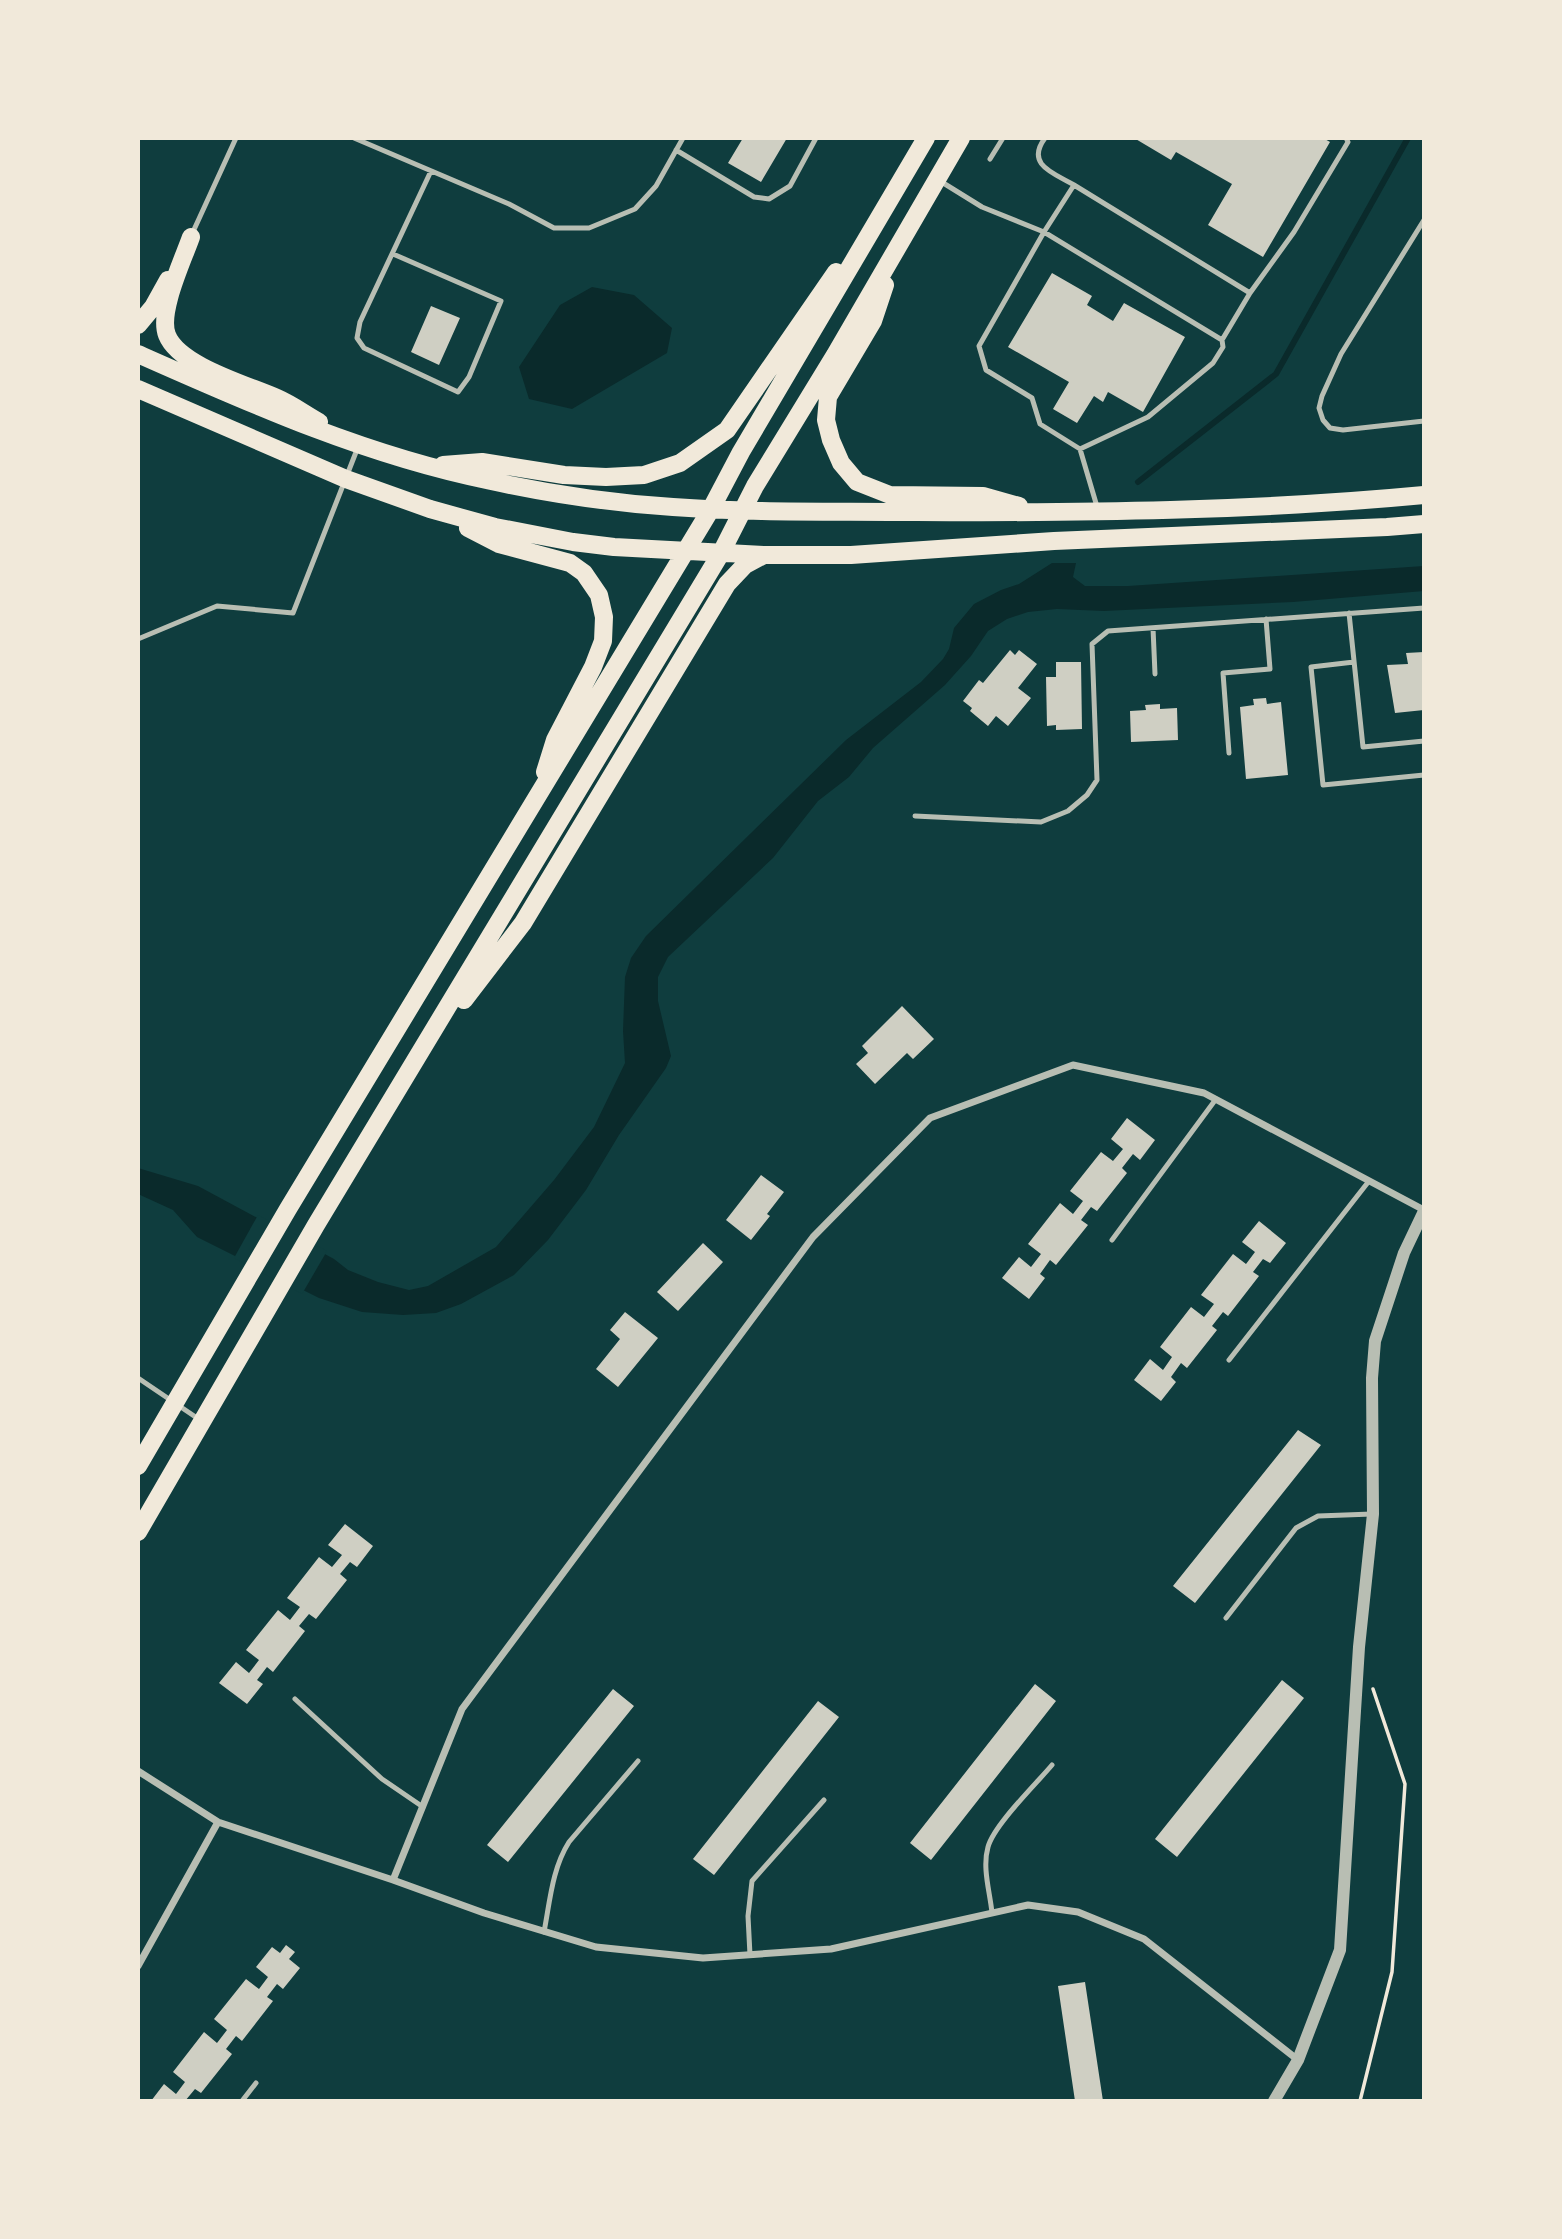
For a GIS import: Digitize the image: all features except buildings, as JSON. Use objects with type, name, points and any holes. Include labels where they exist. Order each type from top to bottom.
[{"type":"highway","points":[[429,466],[482,462],[564,475],[606,477],[644,475],[680,463],[727,430],[822,290],[887,205],[915,138]]},
{"type":"highway","points":[[138,1466],[288,1209],[711,509],[735,462],[926,138]]},
{"type":"highway","points":[[138,1532],[316,1226],[721,553],[743,510],[961,138]]},
{"type":"highway","points":[[138,325],[153,307],[191,237]]},
{"type":"highway","points":[[191,237],[166,311],[166,334],[178,352],[280,399],[358,446]]},
{"type":"highway","points":[[897,248],[873,321],[828,397],[826,420],[841,463],[857,482],[890,495],[983,496],[1039,512]]},
{"type":"highway","points":[[138,354],[289,420],[358,446],[489,481],[591,499],[743,510],[1098,512],[1216,510],[1424,495]]},
{"type":"highway","points":[[138,389],[346,479],[430,509],[495,527],[614,547],[764,555],[851,555],[1054,541],[1424,524]]},
{"type":"highway","points":[[430,509],[499,544],[570,563],[584,573],[599,595],[604,617],[603,641],[593,667],[555,740],[534,805]]},
{"type":"highway","points":[[409,1073],[523,923],[727,584],[745,565],[764,555]]},
{"type":"street","points":[[393,1880],[462,1709],[813,1237],[930,1118],[1073,1065],[1203,1093],[1424,1211],[1404,1253],[1376,1341],[1372,1378],[1373,1514],[1359,1647],[1340,1950],[1298,2060],[1274,2101]]},
{"type":"street","points":[[138,1771],[218,1822],[484,1913],[596,1947],[703,1958],[750,1955],[831,1949],[1028,1905],[1079,1912],[1144,1939],[1298,2060]]},
{"type":"street","points":[[138,1966],[218,1822]]},
{"type":"lane","points":[[191,237],[236,138]]},
{"type":"lane","points":[[354,138],[509,204],[554,228],[589,228],[635,209],[656,186],[683,138]]},
{"type":"lane","points":[[676,150],[754,197],[769,199],[789,186],[816,138]]},
{"type":"lane","points":[[990,159],[1003,138]]},
{"type":"lane","points":[[1045,138],[1038,147],[1037,158],[1041,165],[1250,293]]},
{"type":"lane","points":[[1080,449],[1148,417],[1213,363],[1223,347],[1222,340],[1250,293],[1294,232],[1348,142],[1346,138]]},
{"type":"lane","points":[[393,254],[501,301],[469,377],[458,392],[364,348],[357,338],[360,322],[432,171]]},
{"type":"lane","points":[[938,179],[982,207],[1044,232],[1222,340]]},
{"type":"lane","points":[[1074,186],[1044,232],[979,346],[986,370],[1032,398],[1040,424],[1080,449],[1098,512]]},
{"type":"lane","points":[[1424,220],[1341,354],[1319,408],[1323,420],[1330,428],[1343,430],[1424,421]]},
{"type":"lane","points":[[138,639],[217,606],[293,613],[358,446]]},
{"type":"lane","points":[[915,816],[1041,822],[1068,811],[1087,795],[1097,780],[1092,644],[1108,631],[1424,608]]},
{"type":"lane","points":[[1349,613],[1363,747],[1424,741]]},
{"type":"lane","points":[[1229,753],[1223,673],[1270,669],[1266,619]]},
{"type":"lane","points":[[1153,628],[1155,674]]},
{"type":"lane","points":[[1354,662],[1311,667],[1323,785],[1424,775]]},
{"type":"lane","points":[[1112,1240],[1216,1100]]},
{"type":"lane","points":[[1229,1360],[1369,1181]]},
{"type":"lane","points":[[138,1378],[202,1422]]},
{"type":"lane","points":[[1226,1618],[1296,1528],[1318,1516],[1373,1514]]},
{"type":"lane","points":[[295,1699],[382,1780],[423,1807]]},
{"type":"lane","points":[[544,1931],[560,1856],[638,1762]]},
{"type":"lane","points":[[992,1913],[986,1863],[988,1845],[998,1828],[1052,1765]]},
{"type":"lane","points":[[750,1955],[748,1916],[751,1881],[824,1800]]},
{"type":"lane","points":[[242,2101],[256,2083]]},
{"type":"path","points":[[1360,2101],[1392,1972],[1405,1784],[1372,1684]]},
{"type":"water","points":[[592,287],[634,295],[672,328],[667,353],[572,409],[529,399],[519,367],[560,305]]},
{"type":"water","points":[[1052,563],[1076,563],[1073,577],[1085,586],[1128,586],[1424,566],[1424,591],[1293,602],[1104,611],[1057,609],[1028,612],[1007,619],[988,631],[971,656],[945,685],[873,748],[849,777],[818,801],[773,858],[668,957],[658,977],[658,1001],[671,1056],[666,1068],[619,1135],[586,1190],[548,1240],[514,1275],[461,1304],[436,1313],[403,1315],[362,1312],[319,1298],[197,1237],[173,1210],[138,1194],[138,1168],[198,1186],[334,1259],[348,1270],[409,1290],[428,1286],[496,1247],[554,1180],[594,1127],[625,1063],[625,977],[631,958],[646,936],[846,740],[921,682],[943,659],[949,649],[954,628],[974,604],[1019,584]]},
{"type":"pier","points":[[258,1215],[327,1251],[302,1294],[234,1258]]},
{"type":"waterway","points":[[1138,482],[1276,374],[1408,138]]}]
